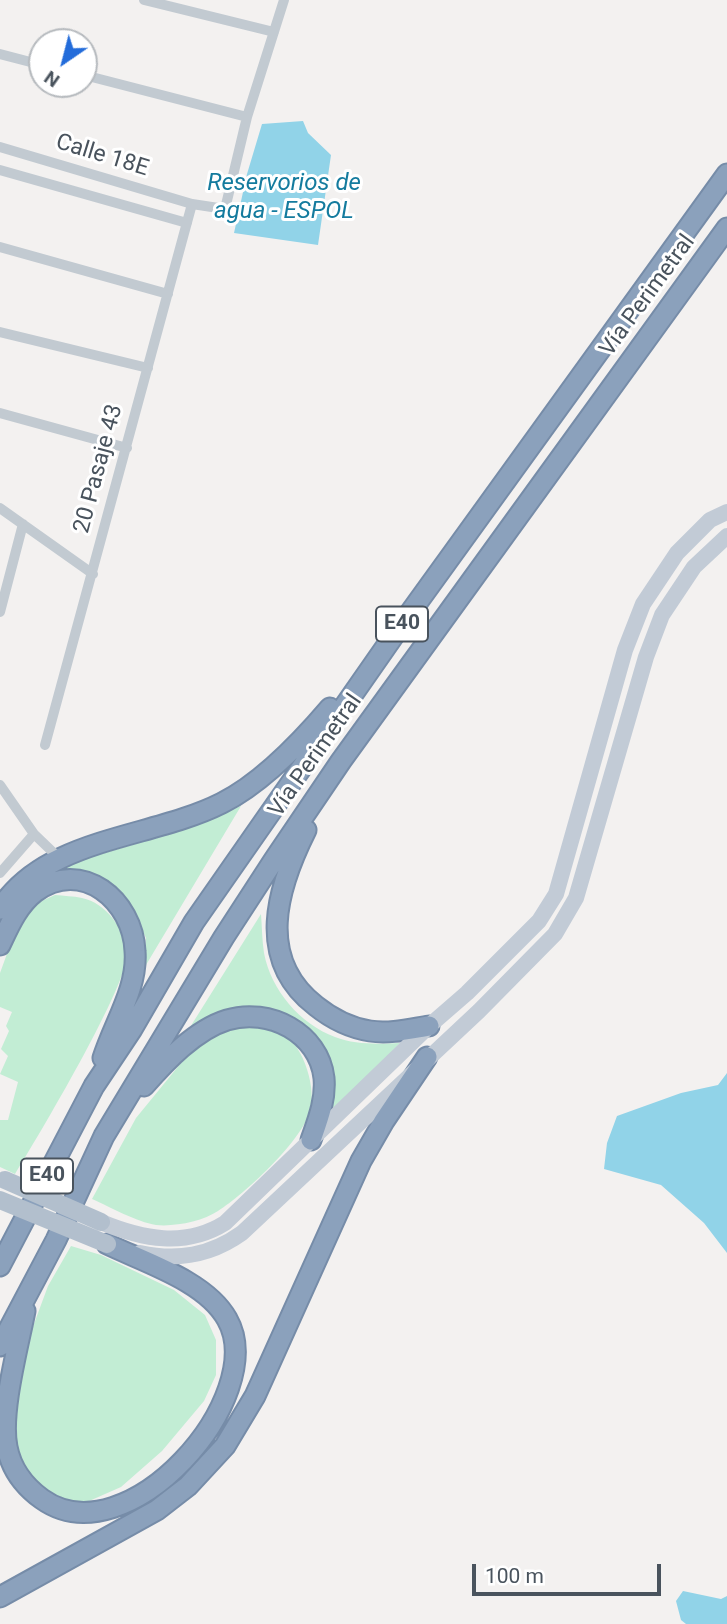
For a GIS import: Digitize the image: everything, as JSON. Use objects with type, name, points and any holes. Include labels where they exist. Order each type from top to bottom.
[{"type":"highway","name":"Vía Perimetral","points":[[0,1266],[94,1087],[132,1029],[194,922],[399,628],[727,174]]},
{"type":"highway","name":"Vía Perimetral","points":[[0,1346],[55,1240],[104,1136],[224,937],[341,761],[727,228]]},
{"type":"highway","points":[[0,908],[23,880],[60,859],[203,811],[238,793],[301,740],[399,628]]},
{"type":"highway","points":[[341,761],[289,863],[278,911],[277,934],[281,955],[288,974],[301,993],[337,1020],[368,1031],[429,1026]]},
{"type":"highway","points":[[0,945],[26,901],[41,888],[58,881],[75,880],[100,888],[110,895],[123,911],[134,937],[135,967],[131,987],[94,1087]]},
{"type":"highway","points":[[104,1136],[146,1083],[194,1039],[213,1026],[229,1020],[256,1017],[283,1024],[299,1033],[320,1061],[324,1077],[323,1096],[311,1140]]},
{"type":"highway","points":[[0,1597],[157,1510],[188,1486],[225,1446],[255,1396],[361,1161],[427,1057]]},
{"type":"highway","points":[[28,1291],[6,1415],[7,1447],[12,1463],[34,1493],[56,1507],[85,1514],[119,1506],[151,1489],[202,1437],[223,1403],[232,1376],[235,1354],[230,1325],[209,1297],[190,1284],[107,1244]]},
{"type":"main road","points":[[5,1180],[101,1222],[136,1234],[166,1239],[189,1238],[211,1231],[239,1211],[540,921],[556,894],[625,650],[643,604],[677,553],[710,520],[727,512]]},
{"type":"main road","points":[[0,1200],[107,1244],[142,1254],[171,1258],[200,1254],[226,1244],[249,1227],[479,1011],[555,934],[576,898],[646,657],[662,615],[694,567],[727,536]]},
{"type":"main road","points":[[606,714],[628,721]]},
{"type":"main road","points":[[510,951],[526,963]]},
{"type":"main road","points":[[449,1010],[462,1015],[463,1025]]},
{"type":"street","points":[[144,0],[274,32]]},
{"type":"street","points":[[98,79],[247,117],[284,0]]},
{"type":"street","points":[[0,54],[28,61]]},
{"type":"street","name":"Calle 18E","points":[[2,148],[192,204],[223,210],[227,207],[247,117]]},
{"type":"street","points":[[0,169],[2,148]]},
{"type":"street","name":"Calle 18E","points":[[0,169],[187,223]]},
{"type":"street","name":"20 Pasaje 43","points":[[45,745],[192,204]]},
{"type":"street","points":[[0,247],[168,294]]},
{"type":"street","points":[[0,332],[148,368]]},
{"type":"street","points":[[0,413],[127,448]]},
{"type":"street","points":[[0,508],[93,574]]},
{"type":"street","points":[[0,611],[23,524]]},
{"type":"street","points":[[0,785],[34,834],[60,859]]},
{"type":"street","points":[[0,873],[34,834]]},
{"type":"green space","points":[[241,806],[140,975],[146,938],[131,907],[103,882],[40,878],[61,866],[155,838]]},
{"type":"green space","points":[[55,895],[82,898],[99,905],[118,926],[127,952],[124,969],[99,1027],[15,1174],[0,1167],[0,1120],[8,1120],[18,1082],[0,1074],[8,1056],[1,1049],[9,1031],[6,1026],[12,1012],[0,1007],[0,973],[20,918],[35,904]]},
{"type":"green space","points":[[261,914],[263,948],[268,967],[280,992],[299,1014],[310,1024],[343,1040],[400,1043],[330,1117],[307,1036],[224,1014],[205,1019],[182,1040]]},
{"type":"green space","points":[[257,1024],[279,1031],[297,1047],[307,1069],[312,1093],[309,1114],[303,1126],[270,1167],[218,1211],[205,1218],[180,1224],[156,1225],[132,1218],[92,1199],[136,1118],[181,1063],[210,1036],[229,1027]]},
{"type":"green space","points":[[71,1246],[101,1255],[174,1290],[205,1315],[216,1340],[216,1375],[204,1401],[162,1451],[121,1487],[71,1509],[42,1492],[14,1452],[12,1423],[28,1340],[48,1286]]},
{"type":"water","name":"Reservorios de agua - ESPOL","points":[[303,121],[308,133],[331,155],[318,245],[234,233],[262,124]]},
{"type":"water","points":[[727,1073],[727,1253],[704,1223],[661,1185],[604,1169],[607,1143],[617,1116],[681,1093],[718,1085]]},
{"type":"water","points":[[683,1591],[721,1599],[727,1596],[727,1624],[686,1624],[681,1620],[676,1601]]}]
